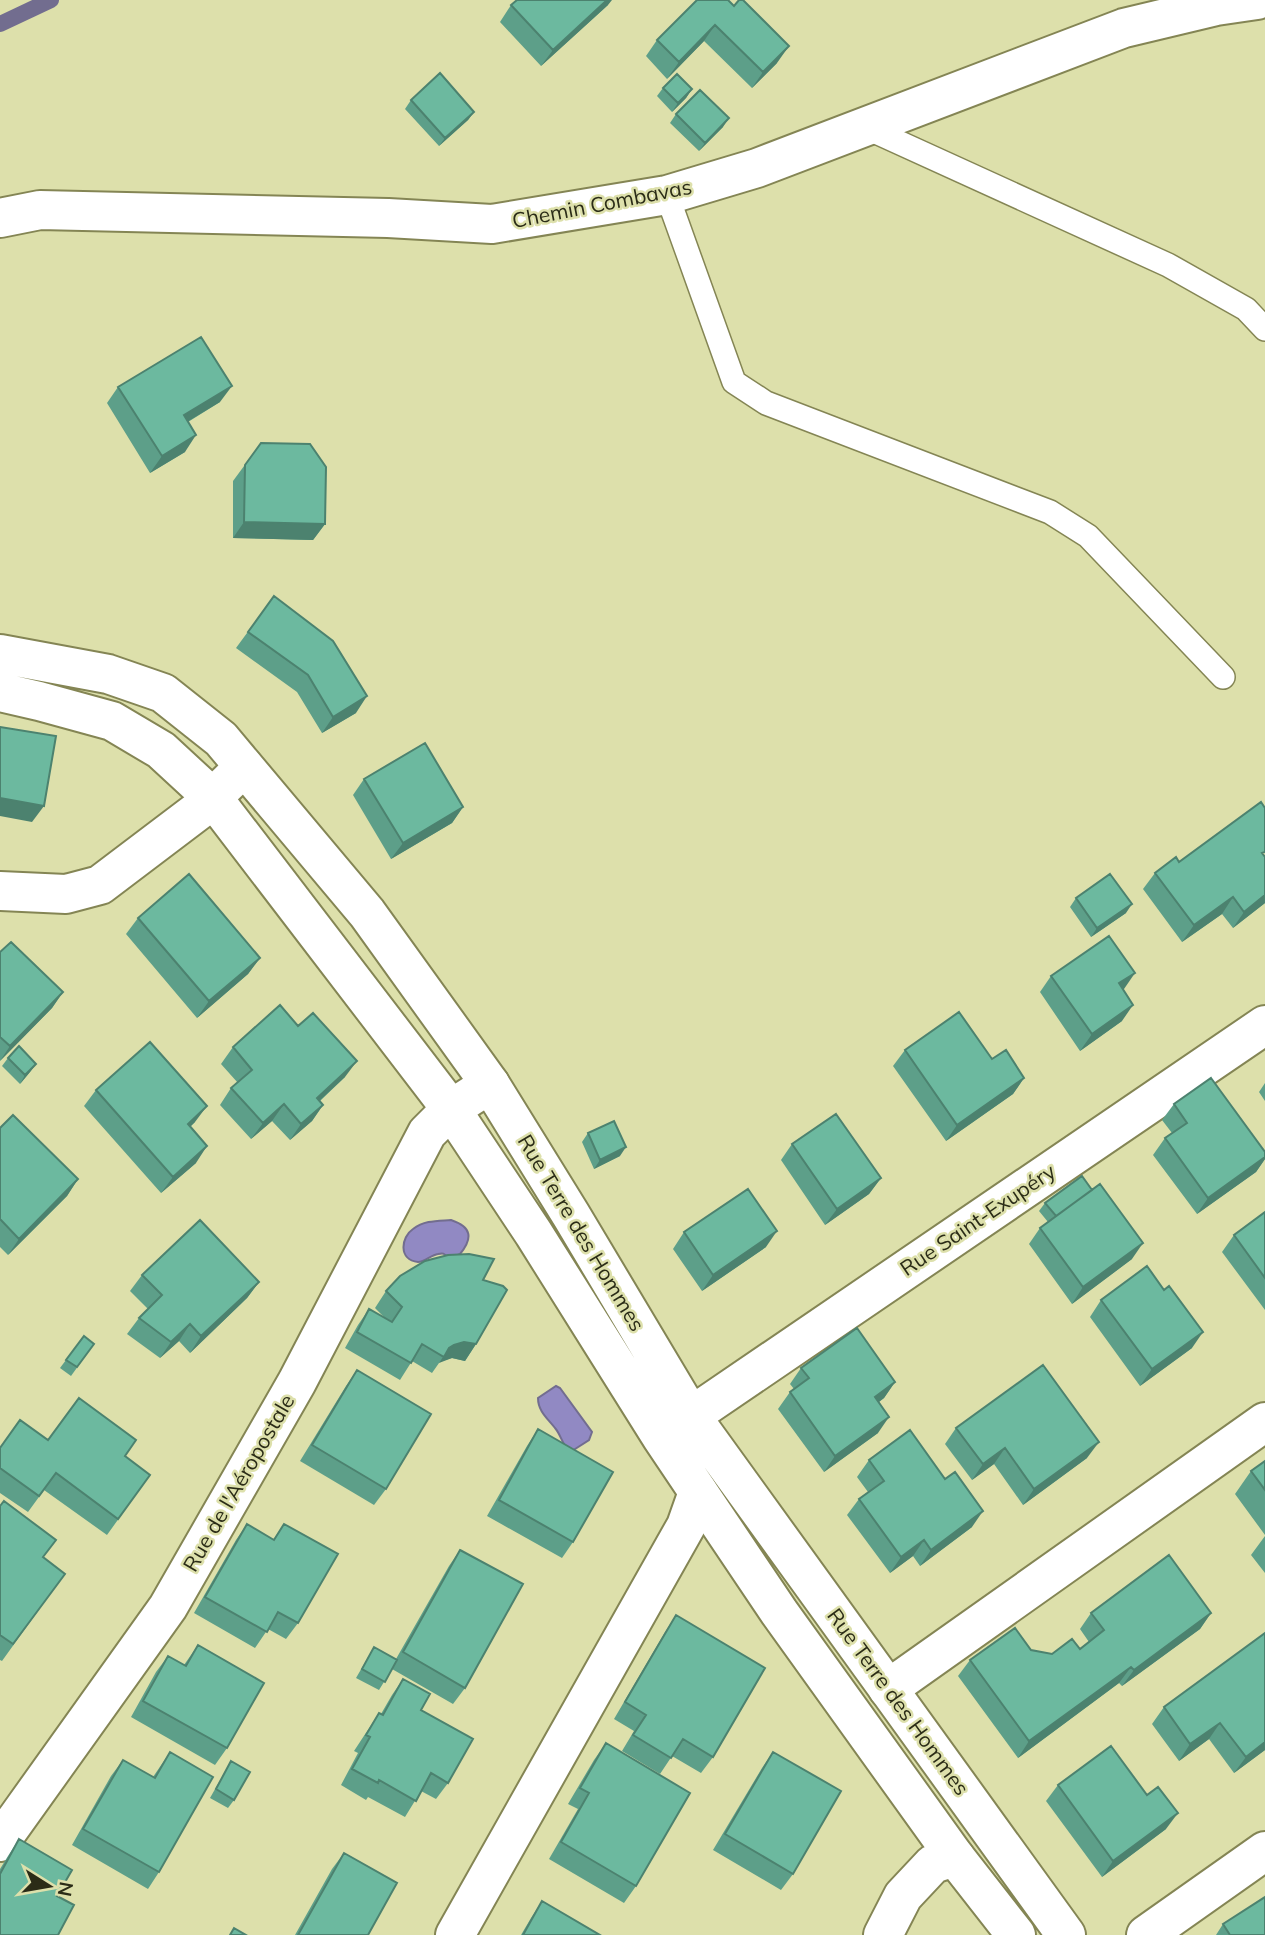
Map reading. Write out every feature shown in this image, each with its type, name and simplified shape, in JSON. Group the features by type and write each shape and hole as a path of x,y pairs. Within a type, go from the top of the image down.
{"street":[{"name":"Chemin Combavas","path":"0,218 40,210 388,218 492,224 667,195 757,168 1124,28 1216,6 1257,0"},
{"name":"Rue Terre des Hommes","path":"0,654 108,674 163,693 221,739 367,913 490,1084 571,1215 676,1427 698,1492 779,1612 955,1857 1016,1935"},
{"name":"Rue Terre des Hommes","path":"0,692 112,721 161,750 213,798 452,1109 534,1234 676,1427 888,1689 1066,1935"},
{"path":"0,891 66,894 100,885 213,798 244,766"},
{"name":"Rue Saint-Exupéry","path":"676,1427 1265,1025"},
{"name":"Rue de l'Aéropostale","path":"0,1842 168,1607 298,1382 427,1133 452,1109 490,1084"},
{"path":"888,1689 1265,1422"},
{"path":"455,1935 685,1526 698,1492"},
{"path":"1146,1935 1265,1851"},
{"path":"883,1935 903,1896 933,1864 955,1857"}],"lane":[{"path":"865,127 1168,265 1246,309 1265,328"},
{"path":"667,195 734,382 766,402 1050,512 1088,536 1223,677"}],"shaded area":[{"path":"451,1220 467,1230 467,1243 460,1254 447,1256 441,1253 418,1262 407,1257 404,1253 404,1242 413,1229 427,1222"},
{"path":"556,1386 592,1432 589,1440 572,1451 564,1444 538,1403 538,1398"}],"building":[{"path":"517,0 607,0 553,50 511,5"},
{"path":"697,0 728,0 734,6 739,0 743,0 789,46 763,72 715,25 679,62 657,40"},
{"path":"440,73 474,112 445,138 411,100"},
{"path":"677,74 692,89 678,103 663,88"},
{"path":"700,90 729,118 705,143 676,114"},
{"path":"201,337 232,386 184,415 196,435 162,456 118,387"},
{"path":"261,443 310,444 326,467 325,524 244,522 245,465"},
{"path":"274,596 333,641 367,696 333,717 308,675 248,632"},
{"path":"0,727 56,736 44,806 0,798"},
{"path":"425,743 463,807 403,843 364,779"},
{"path":"1261,802 1265,808 1265,852 1262,853 1265,857 1265,895 1244,912 1233,897 1194,925 1155,873 1176,857 1179,862"},
{"path":"189,874 260,958 209,1001 138,918"},
{"path":"1110,874 1132,904 1097,928 1076,898"},
{"path":"1109,936 1135,973 1119,983 1133,1005 1092,1034 1051,976"},
{"path":"11,942 63,992 10,1046 0,1037 0,952"},
{"path":"280,1005 298,1026 313,1013 357,1061 317,1098 323,1105 301,1124 284,1104 263,1123 231,1088 252,1070 233,1047"},
{"path":"959,1012 992,1059 1006,1050 1024,1078 957,1125 905,1050"},
{"path":"150,1042 207,1106 188,1124 207,1146 173,1177 96,1090"},
{"path":"19,1046 36,1064 25,1075 8,1058"},
{"path":"1211,1078 1265,1152 1265,1157 1208,1198 1165,1138 1187,1123 1174,1104"},
{"path":"836,1114 881,1178 837,1209 792,1144"},
{"path":"13,1115 78,1179 19,1239 0,1219 0,1128"},
{"path":"614,1121 626,1147 600,1160 588,1133"},
{"path":"1082,1176 1092,1190 1056,1216 1045,1203"},
{"path":"1100,1184 1143,1243 1083,1287 1040,1228"},
{"path":"748,1189 777,1231 713,1275 684,1232"},
{"path":"1265,1212 1265,1278 1234,1235"},
{"path":"200,1220 259,1282 201,1336 190,1324 171,1342 139,1318 162,1295 142,1275"},
{"path":"469,1254 494,1259 483,1280 503,1286 507,1290 476,1344 464,1342 454,1345 444,1357 422,1344 411,1363 357,1332 369,1309 392,1322 402,1307 386,1291 400,1276 425,1261 448,1255"},
{"path":"1147,1266 1164,1290 1169,1286 1203,1332 1152,1369 1101,1300"},
{"path":"857,1328 895,1382 875,1397 889,1417 835,1456 790,1392 809,1378 801,1368"},
{"path":"84,1336 94,1344 77,1367 66,1360"},
{"path":"1043,1365 1099,1442 1034,1489 1005,1448 983,1464 956,1428"},
{"path":"357,1370 431,1414 386,1489 312,1445"},
{"path":"79,1398 136,1440 125,1456 150,1475 118,1519 56,1473 39,1496 0,1468 0,1448 20,1420 48,1440"},
{"path":"538,1429 613,1472 573,1542 499,1500"},
{"path":"910,1430 945,1479 955,1472 983,1511 931,1550 924,1540 901,1557 859,1499 884,1481 869,1460"},
{"path":"1265,1461 1265,1490 1251,1471"},
{"path":"4,1501 56,1540 43,1557 65,1574 13,1644 0,1635 0,1506"},
{"path":"247,1524 274,1540 284,1524 338,1554 298,1623 278,1612 267,1632 205,1597"},
{"path":"460,1550 523,1584 465,1688 403,1652"},
{"path":"1169,1555 1211,1613 1134,1670 1131,1667 1029,1741 970,1660 1015,1628 1031,1650 1052,1654 1072,1639 1080,1649 1104,1630 1091,1613"},
{"path":"676,1615 765,1668 713,1757 683,1739 671,1758 633,1735 646,1715 625,1702"},
{"path":"1265,1633 1265,1742 1246,1757 1220,1723 1190,1744 1164,1707"},
{"path":"198,1645 264,1683 227,1748 143,1701 168,1656 186,1666"},
{"path":"374,1647 397,1660 385,1682 362,1669"},
{"path":"403,1679 430,1694 421,1710 473,1739 448,1783 431,1773 416,1801 379,1780 378,1783 352,1769 370,1737 366,1735 379,1713 383,1715"},
{"path":"606,1743 690,1793 636,1886 561,1842 589,1793 580,1788"},
{"path":"1111,1746 1147,1795 1158,1787 1178,1813 1113,1861 1058,1785"},
{"path":"170,1752 213,1777 159,1872 83,1829 123,1760 155,1778"},
{"path":"773,1752 841,1791 793,1874 725,1834"},
{"path":"231,1761 250,1772 234,1800 216,1789"},
{"path":"19,1839 72,1870 57,1896 74,1905 58,1935 0,1935 0,1874"},
{"path":"344,1853 397,1883 368,1935 298,1935"},
{"path":"1265,1897 1265,1935 1230,1935 1223,1924"},
{"path":"542,1901 600,1935 523,1935"},
{"path":"234,1928 246,1935 230,1935"}],"waterway":[{"path":"0,24 51,0"}]}
